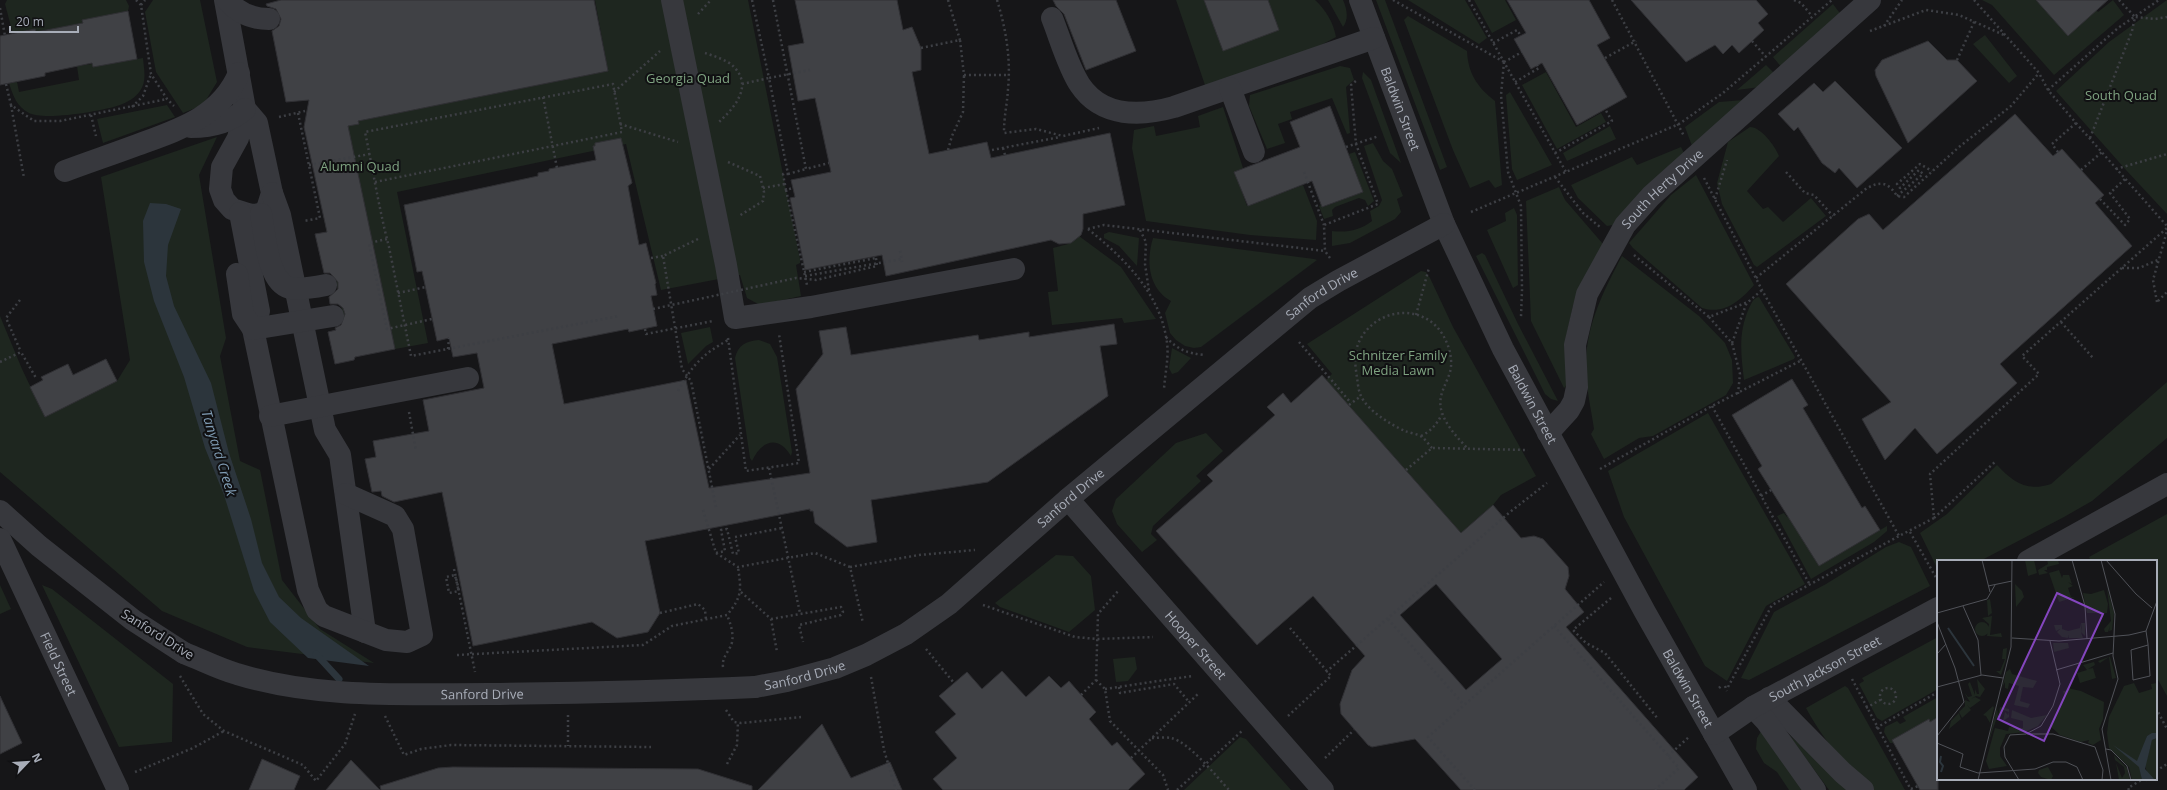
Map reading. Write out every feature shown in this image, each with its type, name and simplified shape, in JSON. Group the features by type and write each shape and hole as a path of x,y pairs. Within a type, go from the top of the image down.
{"street":[{"path":"226,0 248,16 269,19"},
{"path":"226,0 245,109 238,138 222,167 220,189 241,209 275,276 281,284 296,288 326,285"},
{"path":"672,0 700,145 719,229 735,318 811,306 1014,269"},
{"name":"Baldwin Street","path":"1360,0 1444,224 1503,350 1645,612 1746,790"},
{"name":"South Herty Drive","path":"1548,433 1569,410 1574,401 1577,387 1575,345 1587,294 1625,225 1651,196 1870,0"},
{"path":"1052,18 1079,84 1093,99 1112,109 1138,114 1155,112 1230,88 1374,38"},
{"path":"187,127 220,103 231,89 239,73"},
{"path":"1230,88 1254,152"},
{"path":"65,171 187,127 217,124 232,118 245,109"},
{"path":"245,109 257,123 272,193 280,215 325,430 340,455 365,632"},
{"path":"241,209 267,209 272,193"},
{"path":"241,209 243,314 253,329 270,416 308,590 317,610 324,616 386,640 407,642 422,635 403,529 395,516 346,494"},
{"name":"Sanford Drive","path":"0,511 39,546 132,620 184,653 237,674 264,681 292,687 374,694 552,694 755,687 787,681 834,668 860,658 906,634 949,604 1068,499 1310,298 1338,281 1444,224"},
{"path":"253,329 333,316"},
{"path":"270,416 468,378"},
{"path":"2030,560 2167,484"},
{"name":"Hooper Street","path":"1068,499 1323,790"},
{"name":"Field Street","path":"0,539 118,790"},
{"name":"South Jackson Street","path":"1714,734 1761,702 1937,609"},
{"path":"1761,702 1766,721 1815,790"},
{"path":"1761,702 1863,790"}],"path":[{"path":"136,0 141,5 151,74 167,99 172,102"},
{"path":"141,5 144,0"},
{"path":"752,0 788,174"},
{"path":"773,0 806,169"},
{"path":"948,0 960,40 964,75 963,112 952,136 948,150"},
{"path":"997,0 1008,48 1008,90 1004,114 1004,133 1036,129 1062,136"},
{"path":"1393,0 1504,62"},
{"path":"1469,0 1566,172"},
{"path":"1612,0 1636,41 1679,124 1714,199 1762,290 1899,536"},
{"path":"1794,0 1800,3 1812,16"},
{"path":"1471,212 1679,124 1723,93 1832,0"},
{"path":"1884,26 1902,0"},
{"path":"1974,0 2039,73 2048,90 2167,229"},
{"path":"2119,0 2135,17 2155,19 2167,17"},
{"path":"2048,90 2118,28 2159,0"},
{"path":"0,8 5,36"},
{"path":"1871,31 1926,10 1959,15 1975,20 2006,36"},
{"path":"2090,138 2132,31 2135,17"},
{"path":"1957,60 1975,20"},
{"path":"1493,43 1517,30 1521,36"},
{"path":"614,92 680,38 733,66 742,84 739,100 700,145"},
{"path":"921,48 960,40"},
{"path":"1605,58 1636,41"},
{"path":"1504,62 1522,52"},
{"path":"1504,62 1501,95 1508,172 1521,206 1521,317"},
{"path":"1515,82 1539,68 1537,65"},
{"path":"742,84 810,70"},
{"path":"1756,278 1867,188 1877,183 1884,183 1892,189 1897,196 1904,197 1932,171 2011,106 2039,73"},
{"path":"131,108 143,96 151,74"},
{"path":"964,75 1008,76"},
{"path":"1324,225 1378,204 1356,144 1351,85 1357,80"},
{"path":"6,84 24,178"},
{"path":"375,182 622,132 613,84 365,132 370,154 375,182 411,356 619,316"},
{"path":"543,97 557,168"},
{"path":"11,105 34,122 60,121 131,108 167,99"},
{"path":"1555,153 1612,121 1605,109"},
{"path":"278,117 305,111"},
{"path":"298,113 320,218 300,222"},
{"path":"2058,152 2052,144 2076,123"},
{"path":"620,124 700,145 760,176 763,188 763,202 719,229 663,256 652,258"},
{"path":"992,150 1104,127"},
{"path":"1346,147 1378,136"},
{"path":"1003,148 1005,155"},
{"path":"2081,170 2102,152"},
{"path":"309,165 370,154"},
{"path":"2116,169 2167,154"},
{"path":"1714,199 1728,157"},
{"path":"653,309 796,278 816,280 877,266 876,258 804,272 783,174 829,163"},
{"path":"1897,196 1923,174 1919,170 1900,188 1897,184 1920,164 1932,171"},
{"path":"1304,172 1324,225 1325,251 1330,258"},
{"path":"1786,172 1805,193 1814,195 1833,216"},
{"path":"2100,199 2126,225 2130,219 2110,193 2125,179"},
{"path":"763,188 785,184"},
{"path":"786,190 793,188"},
{"path":"1164,389 1167,344 1160,314 1140,278 1115,251 1088,229 1104,225 1325,251"},
{"path":"2167,229 2153,280 2157,302 2167,292"},
{"path":"1934,518 1930,474 2039,374 2022,356 2167,229"},
{"path":"1140,230 1146,242 1145,264 1149,294"},
{"path":"387,239 369,243 387,329 432,319"},
{"path":"805,276 902,260 900,251"},
{"path":"663,256 682,369 691,381 716,507"},
{"path":"2122,268 2139,268 2158,260"},
{"path":"1416,315 1430,268"},
{"path":"398,293 426,288"},
{"path":"1717,314 1748,302 1762,290"},
{"path":"20,300 6,318 21,352 36,378"},
{"path":"1732,343 1748,302"},
{"path":"645,329 646,334 735,318 728,340 746,471 799,463 776,312"},
{"path":"1432,448 1421,436 1402,430 1384,419 1361,396 1355,356 1365,331 1385,316 1399,312 1416,315 1436,326 1444,336 1450,350 1450,370 1440,399 1442,414 1450,428 1468,449"},
{"path":"1709,317 1732,343 1740,374 1738,394"},
{"path":"2061,322 2093,358"},
{"path":"1165,337 1177,348 1188,353 1204,355"},
{"path":"448,349 449,338"},
{"path":"678,391 687,375 705,354 728,340"},
{"path":"1299,342 1350,404 1361,396"},
{"path":"0,362 21,352"},
{"path":"1600,469 1712,406 1802,360"},
{"path":"1712,406 1810,585"},
{"path":"408,410 416,451"},
{"path":"1421,436 1428,433 1438,423 1442,414"},
{"path":"709,469 741,435"},
{"path":"1406,470 1432,448 1528,450"},
{"path":"1719,688 1725,687 1772,605 1934,518 1996,461"},
{"path":"769,468 800,613"},
{"path":"1326,672 1510,512 1548,483"},
{"path":"1761,496 1771,490"},
{"path":"703,510 716,554 738,567 815,553 850,567 930,554 980,549"},
{"path":"716,554 726,551 720,530 727,529 733,554 739,553 735,538 782,528"},
{"path":"1910,532 1937,579"},
{"path":"457,655 643,645 672,626 727,615 735,605 741,592 738,567"},
{"path":"850,567 863,623"},
{"path":"454,570 455,577 457,584 458,591 449,593 446,577 451,576 455,575 456,582 458,588 475,672"},
{"path":"1475,790 1428,737 1597,588"},
{"path":"1081,695 1096,680 1098,614 1120,589"},
{"path":"741,592 771,619 777,652"},
{"path":"1616,594 1573,630 1586,643 1605,653 1658,719"},
{"path":"660,613 698,604 705,610 706,620"},
{"path":"982,605 1076,637 1097,639 1153,637"},
{"path":"771,619 838,606 842,607 843,612 841,615 799,625 803,642"},
{"path":"1388,619 1464,706"},
{"path":"1554,626 1679,768 1655,790"},
{"path":"1286,717 1331,676 1326,672 1290,628"},
{"path":"926,649 954,683"},
{"path":"1105,689 1196,675"},
{"path":"871,677 884,750 896,790"},
{"path":"1096,680 1105,689 1110,721 1163,775 1168,790"},
{"path":"184,683 203,714 224,731 303,765 316,781 345,744 355,714"},
{"path":"1854,683 1876,728 1911,790 1918,786"},
{"path":"1119,687 1120,693 1174,684 1189,702"},
{"path":"1885,688 1891,688 1895,692 1896,697 1892,703 1887,704 1880,700 1881,691 1885,688"},
{"path":"1131,758 1199,693"},
{"path":"1876,728 1937,693"},
{"path":"1866,708 1880,700"},
{"path":"2157,710 2167,729"},
{"path":"568,713 568,746"},
{"path":"727,764 737,745 738,722"},
{"path":"389,723 404,755 421,749 451,745 651,747"},
{"path":"1177,790 1244,729"},
{"path":"1320,762 1354,730"},
{"path":"133,773 193,748 224,731"},
{"path":"1152,738 1171,738 1195,754 1229,790"},
{"path":"1668,756 1687,739"},
{"path":"2157,770 2167,764"},
{"path":"2129,790 2128,788 2141,780"}],"green space":[{"path":"7,0 126,0 129,6 128,11 82,21 83,23 36,32 13,34 5,4"},
{"path":"153,0 200,0 217,82 203,105 183,113 156,72 145,12"},
{"path":"595,0 748,0 800,259 800,263 796,265 801,296 760,305 747,298 740,275 661,290 626,144 397,192 428,343 351,357 307,131 608,71"},
{"path":"1176,0 1204,0 1223,51 1268,0 1315,0 1328,17 1333,26 1336,37 1310,51 1206,88"},
{"path":"1328,0 1343,0 1347,14 1343,27"},
{"path":"1376,0 1385,0 1447,167 1440,170"},
{"path":"1408,0 1465,0 1487,38 1479,44"},
{"path":"1474,0 1505,0 1516,20 1492,33"},
{"path":"1982,0 2036,0 2096,10 2098,12 2113,0 2124,15 2054,75 1992,5"},
{"name":"South Quad","path":"2167,0 2167,214 2056,91 2109,42"},
{"path":"1833,4 1842,16 1782,68 1773,57"},
{"path":"1408,16 1467,51 1469,66 1478,85 1495,101 1502,185 1495,188 1489,180 1470,188 1453,150 1404,20"},
{"path":"1985,35 2017,76 2009,83 1973,44"},
{"path":"143,58 144,83 138,93 131,100 123,104 101,110 60,116 47,116 29,113 21,108 16,101 9,83 17,82 19,92 79,80 77,66 92,64 93,67"},
{"path":"1766,65 1775,74 1760,87 1737,90"},
{"path":"1340,66 1350,68 1354,80 1346,87 1350,133 1347,134 1332,98 1290,112 1292,119 1278,124 1285,143 1267,149 1249,106 1250,95"},
{"path":"1363,72 1371,80 1401,163 1390,153 1362,78"},
{"path":"1546,72 1576,127 1601,113 1606,122 1557,149 1522,85"},
{"path":"1510,92 1552,165 1517,180 1512,169 1506,95"},
{"path":"1744,100 1692,146 1685,127 1719,102"},
{"path":"167,105 175,117 103,143 97,119"},
{"path":"1223,107 1243,168 1235,172 1247,206 1303,185 1317,221 1316,240 1250,235 1146,221 1132,148 1134,130 1154,126 1156,136 1200,127 1198,116"},
{"path":"1610,126 1616,139 1567,161 1563,153"},
{"path":"1750,127 1759,130 1771,142 1779,156 1747,191 1763,209 1768,207 1783,222 1811,198 1826,216 1757,267 1754,265 1722,204 1717,183 1728,142"},
{"path":"217,137 199,175 226,338 220,356 240,461 260,470 282,580 320,629 374,663 247,647 162,611 0,472 0,316 22,369 45,417 117,381 130,360 101,177"},
{"path":"1373,143 1383,161 1392,169 1403,196 1397,199 1401,212 1395,219 1350,243 1332,246 1332,231 1343,232 1363,227 1368,224 1372,221 1370,211 1379,206 1382,200 1364,146"},
{"path":"1681,147 1684,153 1613,225 1607,226 1578,198 1571,185 1632,157 1637,165"},
{"path":"1355,152 1374,201 1368,206 1365,200 1359,198 1335,207 1332,210 1333,216 1324,219 1319,206 1321,205 1323,207 1363,192 1349,154"},
{"path":"1696,175 1754,285 1737,301 1717,310 1702,308 1629,243 1671,195"},
{"path":"1559,187 1565,200 1603,244 1573,306 1566,337 1569,383 1564,388 1531,321 1526,201"},
{"path":"1514,208 1517,215 1518,285 1513,288 1487,230 1506,221 1505,213"},
{"path":"1109,232 1139,238 1137,266 1119,246 1104,238 1104,234"},
{"path":"1079,236 1121,267 1156,319 1124,323 1122,318 1052,325 1048,292 1058,291 1053,248 1068,244"},
{"path":"1153,238 1317,260 1201,347 1194,348 1185,346 1176,340 1170,333 1165,313 1171,301 1163,296 1158,289 1153,281 1151,273 1150,256"},
{"path":"1482,253 1485,255 1518,324 1558,401 1551,399 1545,394 1476,256"},
{"path":"1622,256 1699,316 1725,343 1732,360 1733,383 1726,395 1653,436 1639,438 1604,459 1591,434 1594,429 1586,379 1587,348 1593,320 1603,294"},
{"name":"Schnitzer Family Media Lawn","path":"1421,271 1426,272 1430,278 1453,327 1536,476 1501,495 1493,505 1461,533 1326,380 1332,374 1307,344"},
{"path":"1759,297 1795,357 1794,359 1744,380 1741,352 1743,326 1749,308 1755,298"},
{"path":"710,327 713,342 706,346 688,364 681,333"},
{"path":"759,340 770,344 777,357 792,452 791,456 781,445 770,443 760,449 752,461 750,458 735,358 738,350 743,344 750,341"},
{"path":"1172,348 1191,358 1178,372 1172,374 1169,368"},
{"path":"2167,382 2167,438 2092,501 1982,560 1937,560 1937,568 1920,533 1947,514 1997,465 2015,481 2021,484 2035,487 2051,484"},
{"path":"1708,413 1805,584 1766,606 1727,681 1705,666 1624,517 1608,471"},
{"path":"1206,433 1223,451 1196,476 1201,481 1153,526 1151,534 1157,540 1142,552 1117,524 1112,511 1116,499 1176,443"},
{"path":"1784,513 1787,517 1789,516 1819,566 1887,526 1887,531 1874,542 1811,579 1777,516"},
{"path":"2167,514 2167,696 2157,678 2157,560 2090,560 2089,557"},
{"path":"1899,542 1911,547 1930,586 1749,680 1741,678 1774,612 1826,584 1886,547"},
{"path":"1056,555 1073,556 1091,576 1095,610 1069,632 1000,607 995,603"},
{"path":"0,585 11,609 0,614"},
{"path":"42,585 52,589 173,684 172,742 119,747"},
{"path":"1937,638 1937,690 1882,721 1877,718 1859,684 1864,681 1862,678"},
{"path":"1135,657 1137,669 1128,681 1116,682 1113,659"},
{"path":"1845,686 1848,688 1905,790 1874,790 1864,782 1836,753 1806,708"},
{"path":"1937,698 1937,718 1930,722 1929,719 1893,740 1894,743 1890,743 1884,732 1885,727 1897,721 1900,724 1906,721 1903,717"},
{"path":"1763,728 1809,790 1789,790 1777,772 1764,763 1756,749 1757,738"},
{"path":"1788,734 1851,790 1829,790"},
{"path":"1240,737 1246,739 1291,790 1184,790"}],"water":[{"path":"150,203 166,204 181,209 168,245 166,276 174,306 211,383 229,453 251,519 262,563 279,597 301,618 369,666 308,658 270,622 254,591 224,495 205,448 184,377 154,301 144,262 143,221"}],"building":[{"path":"281,0 594,0 608,71 358,121 359,124 348,126 395,349 355,357 354,360 335,364 328,332 336,330 335,328 341,325 345,314 343,308 338,304 330,304 329,297 338,289 338,282 330,273 324,273 315,234 327,232 304,127 309,100 286,102 272,31 279,26 281,19 276,9 267,6 266,4"},
{"path":"795,0 897,0 903,30 912,27 921,48 921,70 912,72 929,154 987,142 991,158 1110,133 1125,205 1083,214 1083,229 1081,235 1071,243 1059,244 1051,240 886,276 882,255 805,270 790,198 795,197 791,180 831,172 815,98 798,101 788,46 804,43"},
{"path":"1053,0 1116,0 1136,51 1086,70 1064,14 1056,6"},
{"path":"1204,0 1268,0 1279,30 1223,51"},
{"path":"1507,0 1589,0 1610,38 1597,45 1627,97 1577,125 1542,63 1531,69 1514,39 1526,33"},
{"path":"1631,0 1756,0 1768,14 1758,23 1764,30 1739,53 1732,45 1723,54 1715,45 1686,62"},
{"path":"2036,0 2108,0 2068,36"},
{"path":"128,11 137,59 93,67 92,63 45,73 45,76 0,85 0,36 35,29 36,32 83,23 82,20"},
{"path":"1928,41 1947,60 1957,60 1977,81 1908,143 1876,76 1875,70 1882,60"},
{"path":"1835,81 1902,148 1857,188 1839,168 1835,173 1822,163 1798,127 1794,131 1778,114 1814,83 1823,92"},
{"path":"1330,106 1363,192 1322,207 1312,181 1248,206 1234,172 1300,147 1290,122"},
{"path":"2015,114 2053,156 2062,149 2104,195 2095,203 2132,246 2000,364 2017,383 1937,454 1915,428 1885,460 1862,419 1891,402 1786,284 1858,219 1869,214 1883,230"},
{"path":"621,138 632,183 628,186 639,245 646,243 656,283 657,295 651,296 657,326 629,332 628,329 552,344 564,404 686,380 709,488 810,473 796,389 823,354 819,331 846,327 851,355 978,335 979,340 1029,332 1029,337 1114,324 1117,344 1100,346 1108,396 988,482 871,500 877,542 847,547 815,523 813,511 810,511 810,509 645,541 660,613 648,632 617,638 592,622 473,646 442,492 394,502 382,496 381,491 372,492 365,459 376,457 373,441 429,431 423,400 484,388 477,353 453,357 449,338 437,341 422,271 417,272 404,205 538,176 538,173 549,171 549,169 596,160 593,146 595,146 595,143"},
{"path":"106,359 117,381 45,417 30,387 43,380 41,377 68,364 73,375"},
{"path":"1322,375 1461,533 1493,505 1521,538 1534,536 1543,539 1568,567 1569,576 1565,589 1584,612 1566,627 1698,777 1684,790 1461,790 1415,739 1372,747 1368,745 1341,714 1340,704 1352,670 1365,656 1313,596 1257,645 1156,531 1213,481 1207,475 1275,415 1267,407 1283,393 1291,403","holes":["1436,584 1502,659 1466,690 1400,615"]},
{"path":"1792,379 1808,405 1803,408 1862,508 1865,506 1880,530 1819,566 1758,469 1762,466 1732,415"},
{"path":"1002,671 1026,697 1049,676 1061,688 1069,681 1096,712 1089,719 1112,746 1117,742 1145,774 1128,790 943,790 933,779 957,758 935,732 956,714 939,696 967,672 982,689"},
{"path":"0,696 22,743 0,754"},
{"path":"1937,718 1938,790 1920,790 1892,740 1929,719 1930,722"},
{"path":"822,724 851,778 890,762 902,790 758,790"},
{"path":"262,759 300,776 294,790 249,790"},
{"path":"351,760 380,790 326,790"},
{"path":"438,768 698,769 752,786 752,790 381,790 380,786"}],"waterway":[{"name":"Tanyard Creek","path":"316,654 339,679"}],"park label":[{"name":"Georgia Quad","path":"688,78"},
{"name":"Alumni Quad","path":"360,166"}]}
